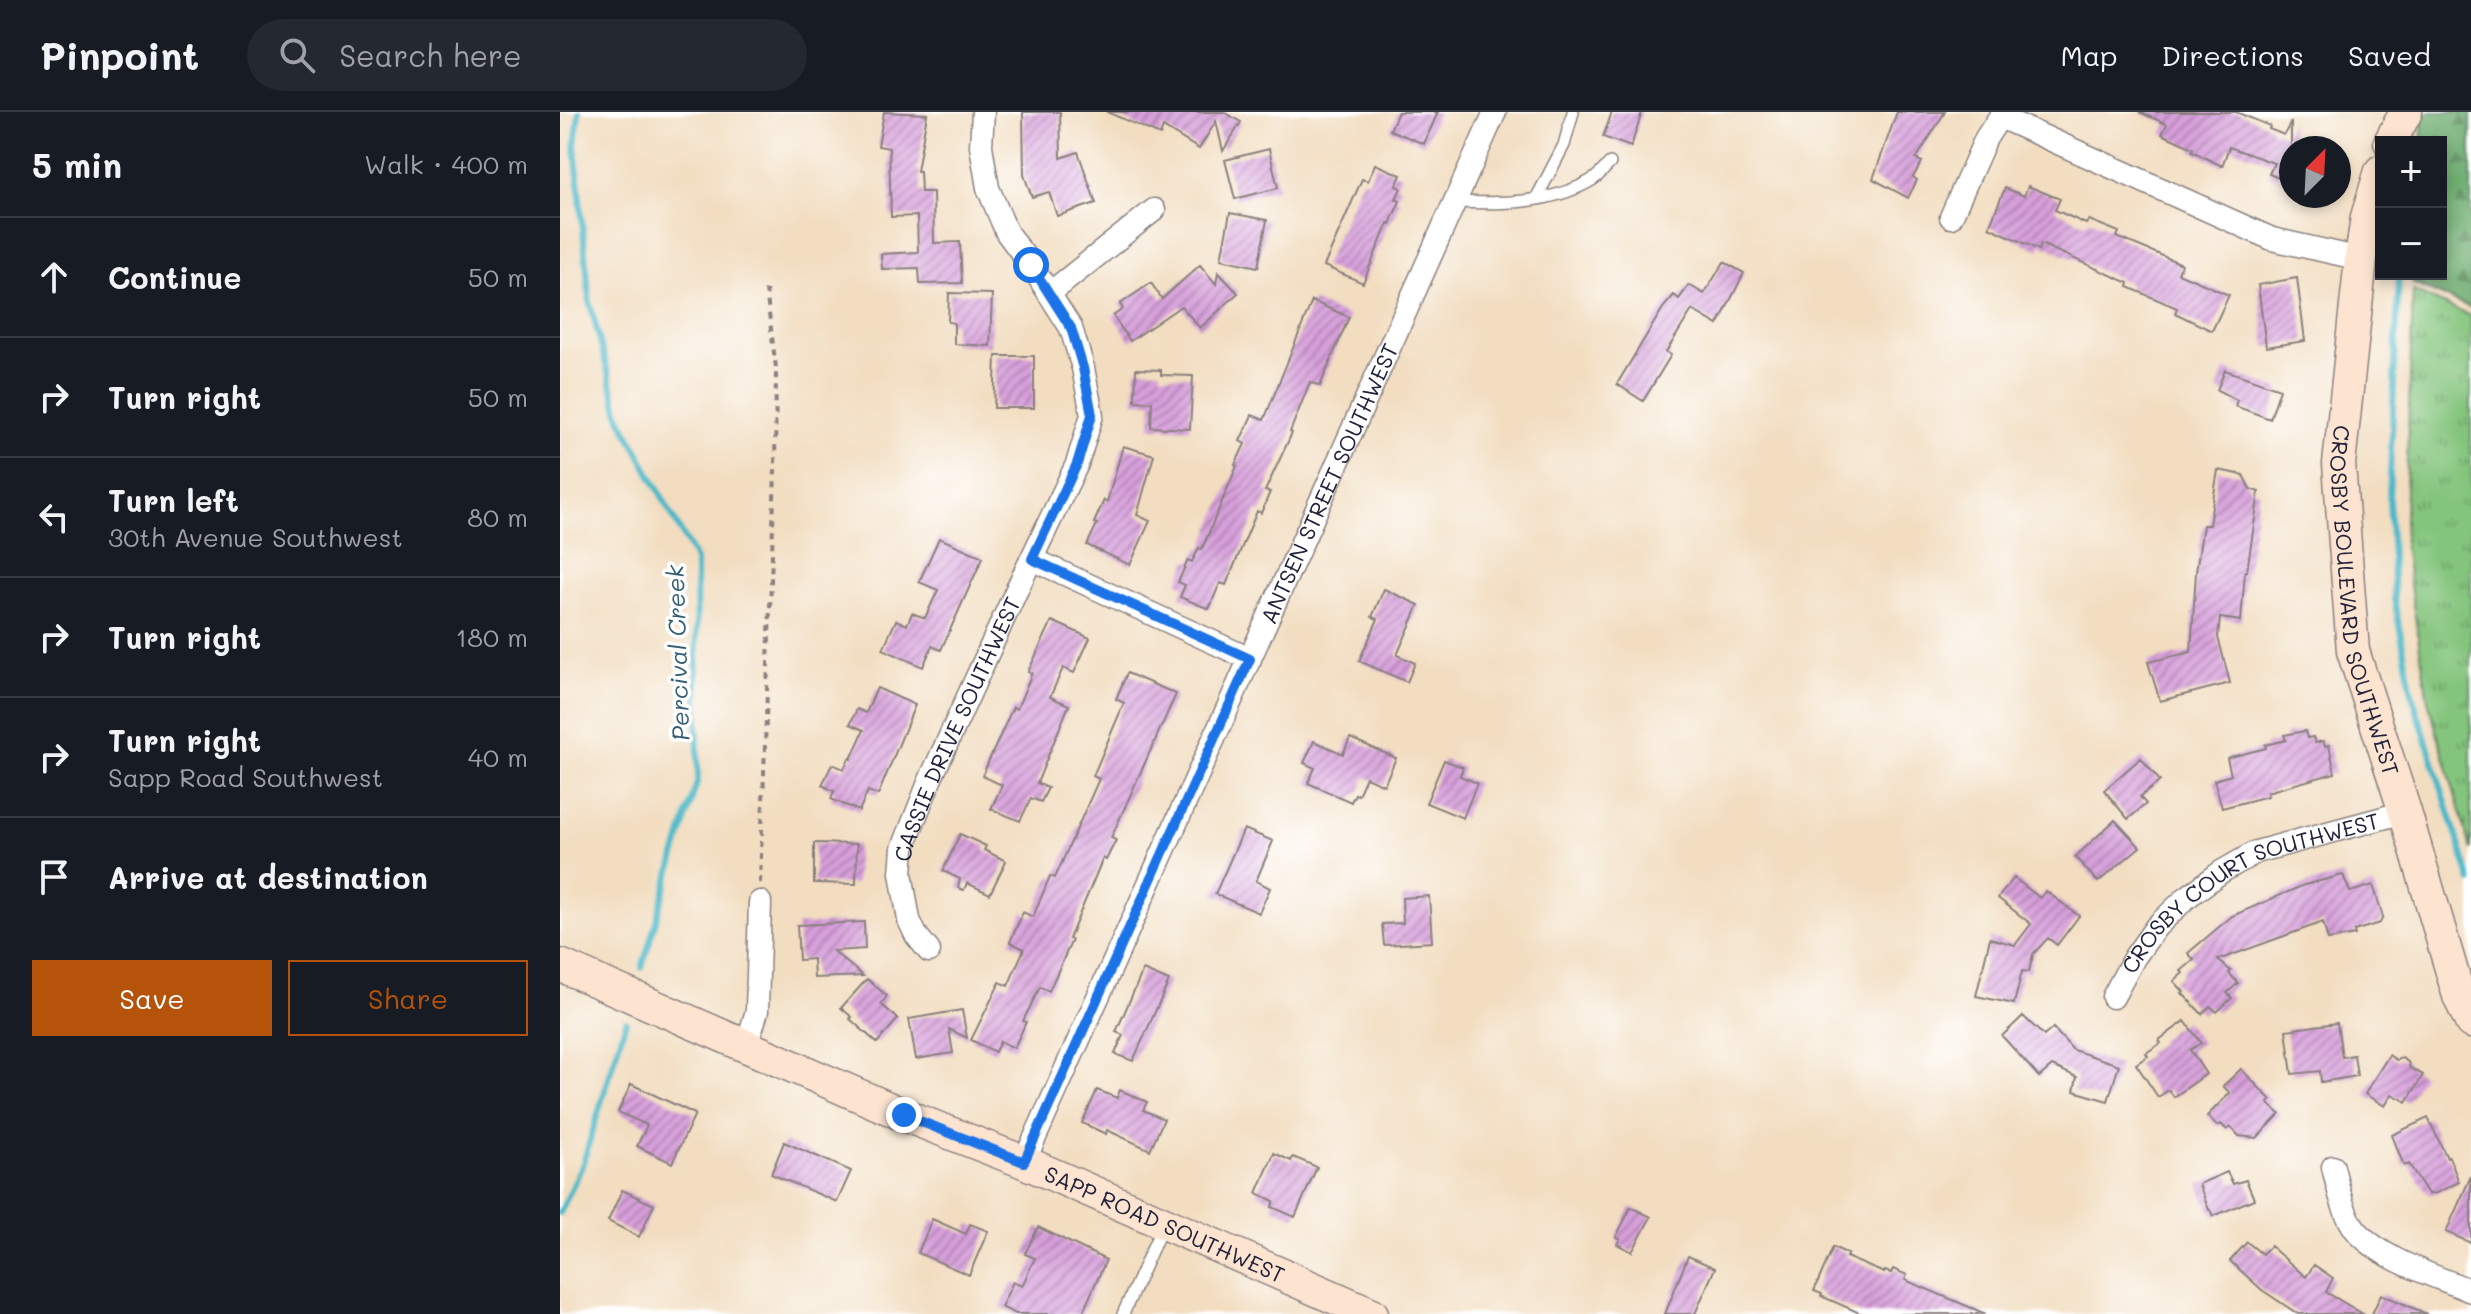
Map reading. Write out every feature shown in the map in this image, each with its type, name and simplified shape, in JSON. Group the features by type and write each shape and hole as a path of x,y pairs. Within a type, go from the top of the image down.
{"street":[{"name":"CASSIE DRIVE SOUTHWEST","path":"929,951 909,920 901,873 903,848 930,780 1077,464 1092,415 1071,328 1007,233 988,188 981,146 983,112"},
{"name":"ANTSEN STREET SOUTHWEST","path":"1024,1162 1495,112"},
{"path":"2393,136 2406,112"},
{"path":"1951,217 1986,138 2001,115 2272,239 2361,259"},
{"name":"CROSBY BOULEVARD SOUTHWEST","path":"2375,191 2367,217 2361,259 2339,464 2353,651 2405,812 2459,996 2471,1022"},
{"path":"1050,293 1154,210"},
{"path":"1032,559 1250,659"},
{"name":"CROSBY COURT SOUTHWEST","path":"2113,997 2134,958 2156,927 2186,898 2221,872 2256,852 2405,812"},
{"path":"746,1047 757,1011 760,902"},
{"name":"SAPP ROAD SOUTHWEST","path":"560,965 1372,1314"},
{"path":"2333,1167 2342,1200 2355,1229 2374,1246 2393,1257 2471,1291"}],"lane":[{"path":"1536,199 1564,145 1573,112"},
{"path":"1456,202 1498,204 1560,193 1593,180 1610,163"},
{"path":"1123,1314 1164,1223"}],"path":[{"path":"760,902 772,585 776,368 766,290"}],"green space":[{"path":"2423,112 2471,112 2471,308 2412,283 2412,280 2447,280 2447,136 2421,136"},
{"path":"2413,291 2471,316 2471,850 2428,701 2404,546"}],"building":[{"path":"884,112 927,114 917,171 920,171 921,192 933,192 934,243 960,242 962,283 920,284 919,268 882,269 881,254 918,252 917,216 891,217 889,148 878,146"},
{"path":"1023,112 1060,112 1061,158 1078,152 1096,203 1057,216 1049,192 1032,197 1024,175"},
{"path":"1107,112 1224,112 1241,122 1223,151 1216,121 1199,149 1163,127 1160,135"},
{"path":"1398,112 1438,112 1424,144 1390,130"},
{"path":"1612,112 1642,112 1631,147 1603,137"},
{"path":"1897,112 1945,112 1916,159 1922,162 1913,177 1917,180 1908,198 1873,179"},
{"path":"2139,112 2236,112 2284,135 2291,122 2291,136 2279,136 2279,178 2269,174 2274,163 2229,147 2222,166 2162,134 2167,124"},
{"path":"1269,149 1278,188 1235,199 1225,160"},
{"path":"1375,164 1401,175 1396,186 1401,188 1396,199 1400,201 1363,283 1324,266 1362,179 1368,181"},
{"path":"2028,186 2060,199 2055,210 2086,224 2089,220 2119,232 2117,237 2182,264 2178,273 2229,295 2212,331 2175,313 2177,308 2128,287 2129,283 2041,244 2039,250 1989,227 2005,188 2024,196"},
{"path":"1230,213 1267,220 1258,267 1221,259"},
{"path":"1724,262 1744,273 1718,325 1692,310 1666,352 1671,355 1643,401 1617,384 1674,295 1679,299 1689,285 1704,294"},
{"path":"1200,265 1216,284 1218,272 1238,293 1200,328 1181,306 1130,341 1113,316 1123,309 1120,304 1151,283 1162,299"},
{"path":"2297,278 2305,341 2266,347 2258,285"},
{"path":"949,293 992,294 990,346 954,344 954,323 948,322"},
{"path":"1312,301 1349,317 1320,386 1310,382 1292,433 1265,491 1270,492 1261,513 1257,511 1226,585 1220,583 1209,609 1180,597 1185,585 1178,582 1188,560 1192,562 1199,548 1202,549 1237,466 1245,444 1240,441 1252,415 1264,420"},
{"path":"996,356 1034,356 1034,408 994,408"},
{"path":"1136,369 1161,370 1161,375 1193,376 1190,429 1151,427 1152,402 1135,401"},
{"path":"2225,370 2280,389 2270,419 2235,406 2237,400 2217,390"},
{"path":"1123,446 1154,455 1137,515 1150,521 1130,565 1087,545 1104,500 1107,502"},
{"path":"2218,470 2243,475 2250,489 2259,492 2245,571 2241,621 2220,618 2218,637 2230,683 2160,701 2148,662 2191,652 2196,572 2203,525 2209,525"},
{"path":"939,538 983,557 941,650 932,646 923,667 883,649 896,620 907,625 912,613 925,618 938,590 919,582"},
{"path":"1384,589 1419,605 1397,655 1415,663 1407,682 1359,661 1378,619 1372,617"},
{"path":"1052,621 1090,638 1074,673 1063,668 1050,697 1069,705 1037,783 1048,788 1041,802 1031,798 1020,821 991,809 1002,785 982,776 1013,707 1017,709 1032,673 1028,672"},
{"path":"1127,673 1176,694 1111,838 1116,840 1106,860 1103,858 1049,991 1040,987 1014,1048 1000,1041 995,1052 971,1040 1000,982 1008,986 1024,949 1010,942 1023,912 1033,917 1050,876 1055,878 1099,779 1093,776 1124,703 1116,699"},
{"path":"877,688 915,705 878,795 868,791 859,811 831,799 834,791 822,785 832,764 844,769 851,759 864,730 850,724 857,709 866,713"},
{"path":"2305,731 2307,738 2313,737 2315,743 2323,741 2325,746 2329,745 2335,773 2222,808 2214,780 2231,775 2227,758 2266,748 2265,745 2286,740 2284,735"},
{"path":"1350,738 1396,758 1384,785 1366,777 1358,795 1355,794 1351,802 1308,783 1315,768 1304,763 1314,741 1343,754"},
{"path":"2141,758 2160,781 2140,797 2146,804 2128,819 2104,790"},
{"path":"1444,760 1463,767 1460,776 1477,783 1463,818 1426,803"},
{"path":"2115,820 2140,847 2098,882 2075,857"},
{"path":"1244,829 1273,841 1256,881 1270,888 1259,913 1215,894"},
{"path":"960,834 986,846 984,850 1006,861 990,894 967,883 964,890 958,888 960,879 943,871"},
{"path":"814,843 857,844 856,884 814,883"},
{"path":"2343,875 2350,892 2373,885 2383,917 2380,923 2354,931 2355,935 2328,940 2323,922 2218,960 2231,971 2229,973 2238,983 2227,993 2232,998 2217,1012 2210,1006 2202,1014 2182,993 2174,981 2194,960 2188,953 2232,916 2304,885"},
{"path":"2014,878 2040,898 2046,891 2079,916 2057,945 2048,938 2033,954 2029,972 2022,971 2014,1004 1976,996 1990,938 2015,945 2031,924 1998,898"},
{"path":"1429,896 1432,942 1384,945 1382,924 1403,923 1402,898"},
{"path":"864,922 865,949 833,951 863,976 814,978 813,959 799,960 797,925"},
{"path":"1143,970 1169,981 1133,1061 1115,1054 1123,1035 1116,1032"},
{"path":"867,979 887,996 881,1004 898,1019 877,1043 841,1008"},
{"path":"962,1010 967,1038 949,1029 953,1053 916,1059 909,1019"},
{"path":"2023,1016 2044,1036 2053,1028 2073,1050 2119,1065 2108,1101 2074,1091 2077,1077 2052,1066 2039,1077 2002,1036"},
{"path":"2185,1021 2201,1043 2190,1050 2206,1074 2174,1097 2169,1090 2158,1097 2136,1064 2161,1043 2159,1040"},
{"path":"2337,1023 2342,1057 2354,1055 2357,1076 2321,1082 2320,1071 2292,1074 2286,1030"},
{"path":"2389,1055 2396,1060 2402,1058 2410,1068 2423,1075 2407,1102 2392,1094 2385,1106 2365,1094"},
{"path":"2241,1069 2280,1114 2257,1138 2239,1136 2231,1127 2227,1130 2221,1124 2217,1126 2207,1116 2230,1093 2223,1086"},
{"path":"631,1084 695,1114 672,1163 637,1146 647,1125 618,1112"},
{"path":"1097,1090 1117,1098 1120,1090 1147,1102 1143,1110 1164,1119 1150,1150 1107,1130 1106,1134 1082,1123"},
{"path":"2428,1118 2459,1182 2434,1194 2428,1194 2409,1164 2404,1166 2392,1135"},
{"path":"784,1142 851,1171 837,1202 771,1174"},
{"path":"1274,1153 1317,1167 1295,1217 1272,1207 1274,1201 1257,1193"},
{"path":"2227,1172 2233,1184 2246,1180 2254,1199 2214,1216 2199,1184"},
{"path":"2471,1176 2471,1243 2446,1232"},
{"path":"622,1190 654,1205 639,1237 608,1221"},
{"path":"1631,1207 1651,1217 1632,1252 1617,1244 1620,1239 1616,1237"},
{"path":"932,1219 966,1234 970,1224 988,1231 969,1275 918,1253"},
{"path":"1038,1227 1106,1260 1082,1314 1016,1314 1001,1307 1013,1282 1022,1286 1035,1258 1025,1254"},
{"path":"2247,1242 2262,1254 2270,1246 2306,1277 2314,1265 2333,1278 2326,1292 2363,1314 2298,1314 2262,1290 2230,1261"},
{"path":"1833,1247 1848,1254 1846,1257 1884,1273 1891,1273 1893,1269 1907,1275 1905,1280 1986,1314 1862,1314 1814,1291"},
{"path":"1688,1256 1715,1268 1695,1314 1665,1314"},
{"path":"2381,1294 2427,1314 2372,1314"}],"waterway":[{"name":"Percival Creek","path":"579,112 575,146 590,304 620,418 696,560 698,779 642,968"},
{"path":"2399,280 2389,498 2394,599 2413,698 2471,882"},
{"name":"Percival Creek","path":"560,1213 582,1166 626,1021"}],"route":[{"path":"904,1115 1024,1162 1250,659 1032,559 1077,464 1092,415 1071,328 1031,265"}]}
